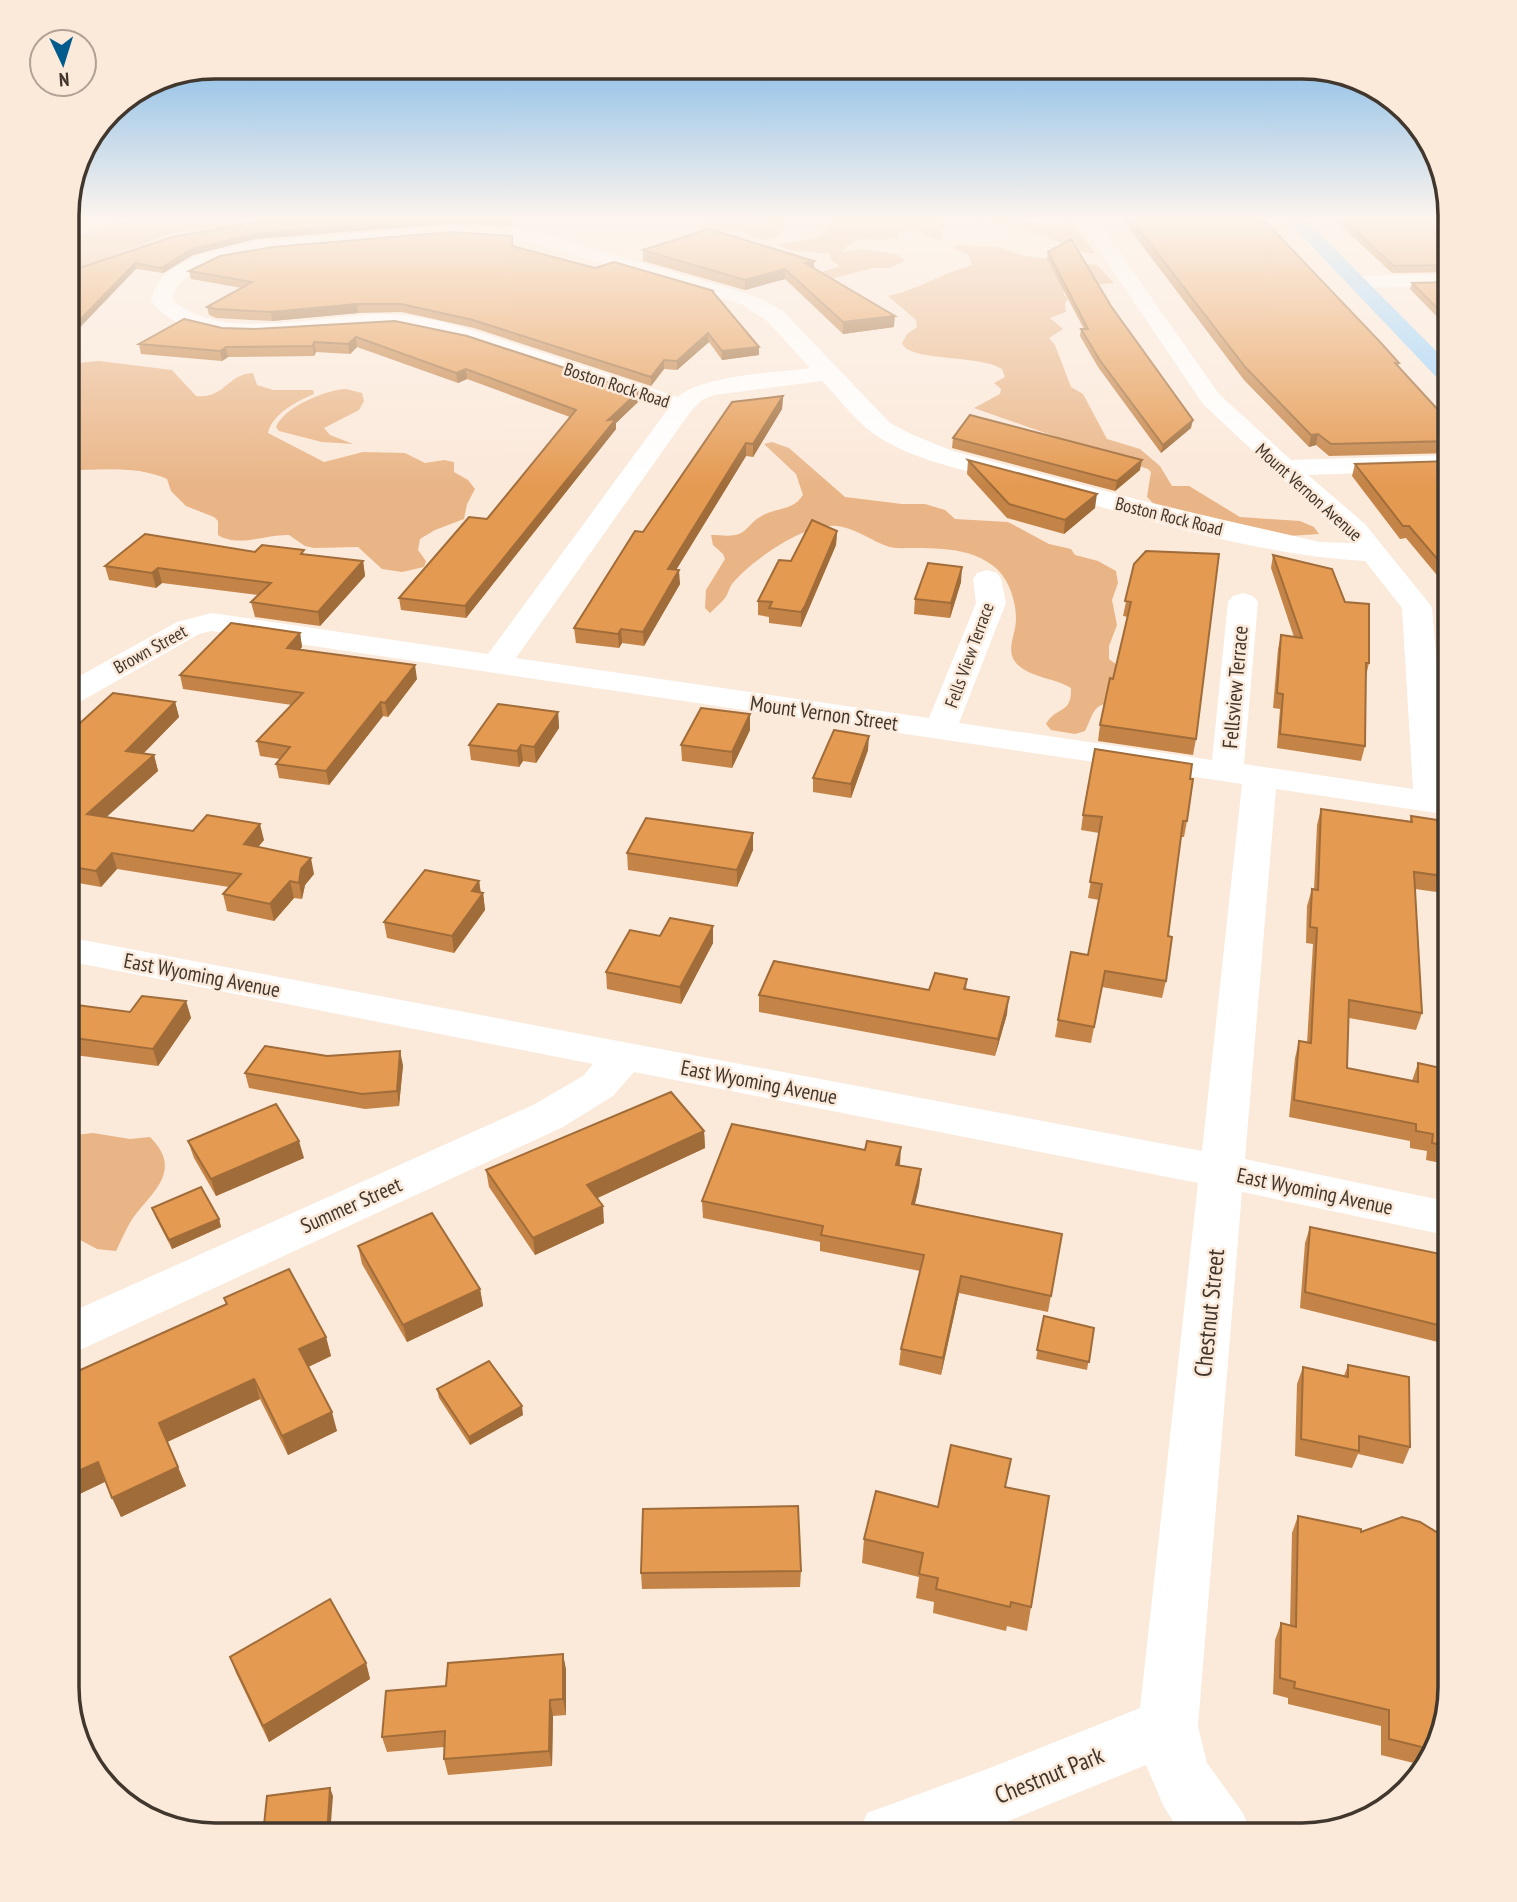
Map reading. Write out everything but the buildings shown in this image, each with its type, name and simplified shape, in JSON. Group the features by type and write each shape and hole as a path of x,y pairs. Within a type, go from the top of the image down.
{"main road":[{"path":"1381,308 1438,365"}],"street":[{"name":"Boston Rock Road","path":"167,308 175,314 217,326 278,329 380,321 446,328 682,406"},
{"name":"Boston Rock Road","path":"761,308 775,316 881,428 944,456 1156,513 1265,539 1320,550 1375,553"},
{"name":"Mount Vernon Avenue","path":"1148,308 1210,399 1355,530 1419,611 1438,777"},
{"name":"Boston Rock Road","path":"496,664 682,406 694,395 718,387 827,373"},
{"path":"1284,468 1438,462"},
{"name":"Fells View Terrace","path":"940,730 991,604 987,579"},
{"name":"Fellsview Terrace","path":"1243,602 1243,774"},
{"name":"Mount Vernon Street","path":"198,624 212,622 1438,803"},
{"name":"Brown Street","path":"79,689 198,624"},
{"name":"Chestnut Street","path":"1210,1823 1195,1804 1175,1764 1168,1726 1222,1171 1243,774"},
{"name":"East Wyoming Avenue","path":"79,950 1222,1171 1438,1216"},
{"name":"Summer Street","path":"79,1330 548,1116 598,1086 624,1057"},
{"name":"Chestnut Park","path":"924,1823 1168,1726"}],"shaded area":[{"path":"902,308 1066,308 1066,312 1050,318 1063,329 1049,338 1055,345 1071,387 1083,394 1107,439 1140,449 1160,466 1172,486 1189,486 1240,517 1300,521 1314,527 1319,534 1289,536 1153,503 1147,497 1151,472 1148,469 974,408 1000,394 1001,389 994,383 1005,377 1002,369 978,361 930,356 907,349 902,343 907,334 917,327 916,320"},
{"path":"99,361 172,370 196,396 213,394 237,377 253,373 257,385 273,390 313,390 314,394 280,414 268,433 324,462 363,452 405,453 425,463 444,460 454,462 454,472 468,480 475,489 467,504 464,519 420,539 418,550 426,561 424,567 402,572 382,569 358,547 314,548 305,546 289,535 226,539 218,535 218,521 186,506 171,491 167,479 144,472 118,469 79,470 79,363"},
{"path":"346,389 362,393 364,401 359,410 324,428 330,435 353,444 322,442 279,431 276,427 296,406 327,393"},
{"path":"772,442 789,448 845,497 925,504 945,510 955,519 1008,522 1049,544 1071,549 1075,555 1098,561 1116,571 1118,583 1112,600 1117,625 1109,646 1109,659 1117,665 1110,703 1096,709 1085,731 1075,734 1051,730 1046,724 1066,707 1071,697 1071,688 1030,673 1014,660 1011,649 1016,613 1009,587 998,570 963,552 890,547 845,528 824,526 795,536 752,564 732,584 725,598 710,613 705,608 706,590 725,559 713,545 711,535 739,534 760,517 789,507 803,495 796,474 764,444"},
{"path":"93,1133 130,1139 150,1137 164,1161 161,1182 131,1221 116,1251 97,1249 79,1239 79,1135"}]}
